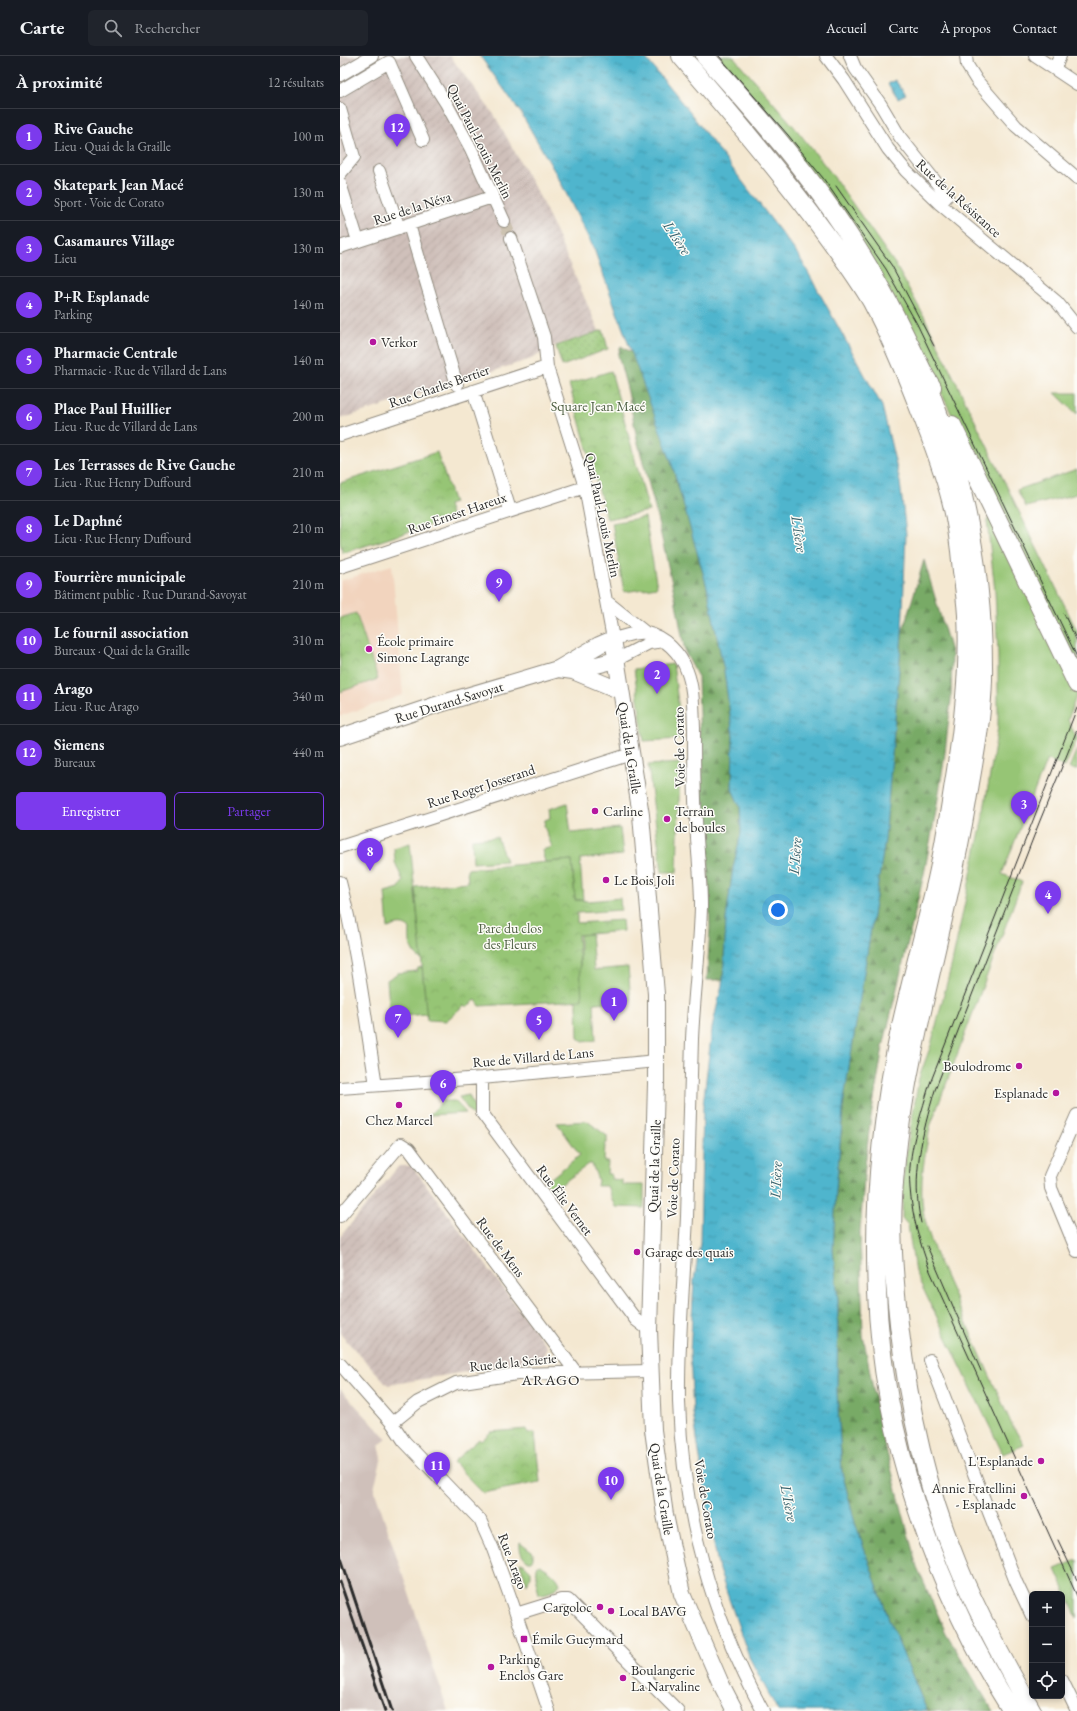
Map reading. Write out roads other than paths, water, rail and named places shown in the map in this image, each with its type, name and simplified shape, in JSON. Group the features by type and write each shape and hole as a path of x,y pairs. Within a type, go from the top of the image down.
{"highway":[{"path":"681,56 781,175 842,255 872,302 900,362 930,438 951,500 960,546 967,617 966,677 962,732 938,874 899,1035 883,1127 877,1199 877,1294 880,1339 889,1397 902,1456 919,1512 940,1571 966,1628 994,1684 1012,1711"},
{"path":"705,56 787,153 831,209 857,248 886,298 925,376 936,392 1077,684"},
{"path":"925,376 930,395 953,457 970,526 980,601 983,681 977,740 967,806 952,879 916,1035 899,1128 892,1198 892,1248 900,1337 908,1394 921,1453 937,1508 957,1562 983,1621 1032,1711"}],"main road":[{"name":"Quai de la Graille","path":"613,639 620,691 641,815 656,994 656,1061 649,1330 649,1371 653,1430 665,1515 682,1594 721,1684"},
{"name":"Rue Durand-Savoyat","path":"340,737 433,706 566,670 599,645 613,639"},
{"path":"566,670 616,660"},
{"path":"566,670 620,691"},
{"path":"721,1684 728,1711"},
{"path":"721,1684 735,1711"}],"street":[{"path":"340,75 372,56"},
{"name":"Quai Paul-Louis Merlin","path":"416,56 446,103 471,149 504,220"},
{"name":"Rue de la Résistance","path":"826,56 844,80 888,149 906,171 940,204 1057,302 1077,328"},
{"path":"850,56 855,68 881,105 900,137 947,196 940,204"},
{"path":"966,56 967,65 977,81 1016,126 1077,178"},
{"path":"1036,56 1077,84"},
{"path":"1055,68 1060,56"},
{"path":"340,91 389,62 423,140"},
{"path":"340,108 354,157 340,174"},
{"path":"379,170 404,227 457,385"},
{"path":"340,183 358,241"},
{"name":"Rue de la Néva","path":"340,247 492,197"},
{"name":"Quai Paul-Louis Merlin","path":"511,238 544,337 547,367 585,487 613,639"},
{"name":"Rue Charles Bertier","path":"340,435 547,367"},
{"path":"473,391 510,510"},
{"name":"Rue Ernest Hareux","path":"340,567 510,510 585,487"},
{"name":"Voie de Corato","path":"606,601 646,633 657,636 664,641 684,662 692,686 696,820 701,875 699,940 692,1040 688,1188 680,1332 679,1400 684,1463 698,1541 715,1603 730,1644 763,1711"},
{"path":"613,639 631,634 646,633"},
{"path":"616,660 649,643 664,641"},
{"name":"Rue Roger Josserand","path":"340,847 631,754"},
{"path":"340,882 346,904 376,1085"},
{"name":"Rue de Villard de Lans","path":"340,1088 482,1078 656,1061"},
{"name":"Rue Élie Vernet","path":"482,1078 482,1113 636,1320 649,1330"},
{"path":"1077,1115 1050,1176 1051,1188 1077,1251"},
{"name":"Rue de Mens","path":"340,1216 401,1144 409,1149 575,1371"},
{"path":"930,1360 1016,1582 1029,1610"},
{"name":"Rue Arago","path":"340,1364 392,1423 404,1442 480,1520 493,1549 549,1711"},
{"name":"Rue de la Scierie","path":"392,1423 418,1402 456,1383 517,1374 575,1371 649,1371"},
{"path":"516,1614 561,1600 568,1600 678,1711"},
{"path":"1065,1686 1077,1711"}],"water":[{"name":"L'Isère","path":"480,56 644,56 688,110 799,256 882,406 900,482 906,534 902,634 885,840 844,1099 836,1190 833,1250 838,1300 837,1392 842,1472 855,1523 891,1625 927,1711 778,1711 749,1657 719,1570 709,1517 693,1413 690,1353 694,1280 700,1243 703,1105 712,1028 723,980 726,919 733,868 741,833 740,807 732,789 733,736 724,671 707,587 671,461 594,249 559,179 521,113"},
{"path":"895,80 906,95 898,99 888,84"}],"tunnel":[{"path":"504,221 511,238"}],"tram line":[{"path":"719,56 788,135 823,178 886,269 917,324 1077,657"},
{"path":"836,186 892,266 934,346"},
{"path":"1064,614 1077,641"},
{"path":"1077,708 929,1086 918,1123 910,1162 911,1199 920,1240 930,1271 1077,1596"},
{"path":"921,1223 917,1189 919,1156 935,1090 1039,823 1077,730"},
{"path":"927,1246 981,1371"},
{"path":"1058,1540 1077,1580"}],"railway":[{"path":"340,1555 392,1711"},
{"path":"340,1582 385,1711"}],"place":[{"name":"Siemens","path":"397,147"},
{"name":"Verkor","path":"373,342"},
{"name":"Fourrière municipale","path":"499,602"},
{"name":"École primaire Simone Lagrange","path":"369,649"},
{"name":"Skatepark Jean Macé","path":"657,694"},
{"name":"Carline","path":"595,811"},
{"name":"Terrain de boules","path":"667,819"},
{"name":"Casamaures Village","path":"1024,824"},
{"name":"Le Daphné","path":"370,871"},
{"name":"Le Bois Joli","path":"606,880"},
{"name":"P+R Esplanade","path":"1048,914"},
{"name":"Rive Gauche","path":"614,1021"},
{"name":"Les Terrasses de Rive Gauche","path":"398,1038"},
{"name":"Pharmacie Centrale","path":"539,1040"},
{"name":"Boulodrome","path":"1019,1066"},
{"name":"Esplanade","path":"1056,1093"},
{"name":"Place Paul Huillier","path":"443,1103"},
{"name":"Chez Marcel","path":"399,1105"},
{"name":"Garage des quais","path":"637,1252"},
{"name":"L'Esplanade","path":"1041,1461"},
{"name":"Arago","path":"437,1485"},
{"name":"Annie Fratellini - Esplanade","path":"1024,1496"},
{"name":"Le fournil association","path":"611,1500"},
{"name":"Cargoloc","path":"600,1607"},
{"name":"Local BAVG","path":"611,1611"},
{"name":"Émile Gueymard","path":"524,1639"},
{"name":"Parking Enclos Gare","path":"491,1667"},
{"name":"Boulangerie La Narvaline","path":"623,1678"}],"district":[{"name":"ARAGO","path":"551,1380"}],"park label":[{"name":"Square Jean Macé","path":"598,406"},
{"name":"Parc du clos des Fleurs","path":"510,936"}]}
